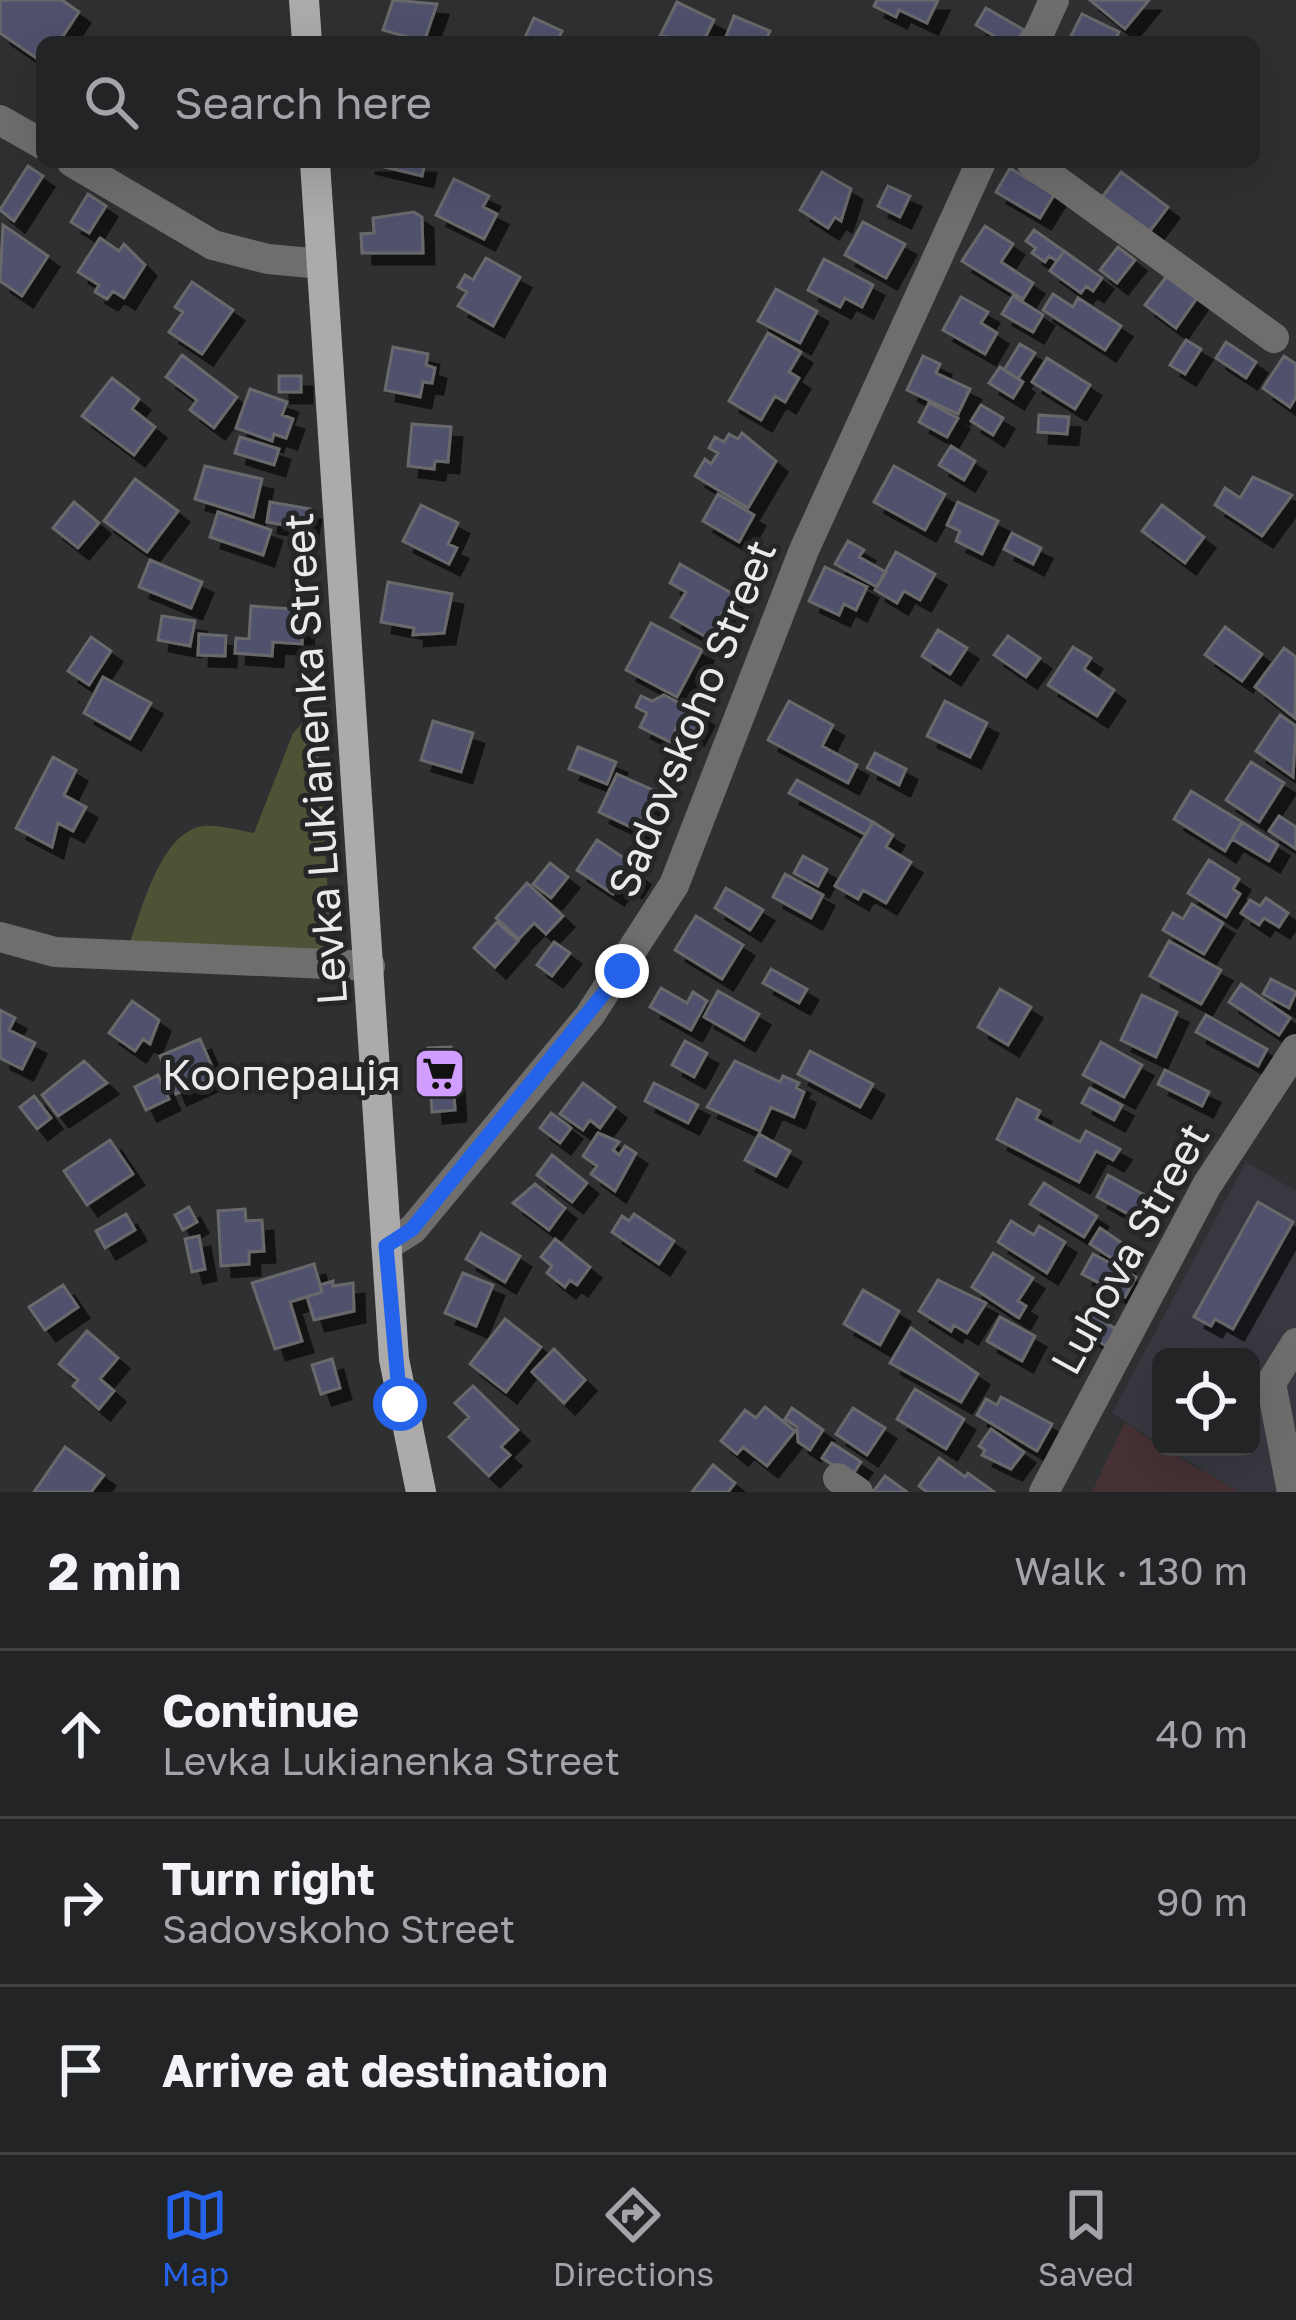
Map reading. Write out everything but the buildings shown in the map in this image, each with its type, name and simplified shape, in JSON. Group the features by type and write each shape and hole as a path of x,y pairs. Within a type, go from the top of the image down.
{"main road":[{"path":"304,0 307,36"},
{"name":"Levka Lukianenka Street","path":"315,168 386,1246 400,1404 421,1492"}],"street":[{"path":"1038,36 1054,0"},
{"path":"0,120 36,141"},
{"path":"82,168 213,245 268,259 322,263"},
{"name":"Sadovskoho Street","path":"386,1246 412,1229 590,1015 674,885 804,550 978,168"},
{"path":"1039,168 1274,338"},
{"path":"0,937 55,952 370,966"},
{"name":"Luhova Street","path":"1044,1492 1207,1185 1296,1049"},
{"path":"1292,1492 1271,1383 1296,1343"}],"shaded area":[{"path":"1246,1162 1296,1191 1296,1492 1239,1492 1180,1456 1260,1456 1260,1348 1152,1348 1152,1438 1112,1413"},
{"path":"1125,1422 1152,1441 1152,1456 1177,1456 1239,1492 1092,1492"}],"green space":[{"path":"317,722 332,958 128,948 153,879 172,846 184,834 204,826 254,833 293,733 302,724"}],"place":[{"name":"Кооперація","path":"440,1074"}],"route":[{"path":"400,1404 386,1246 412,1229 622,971"}]}
